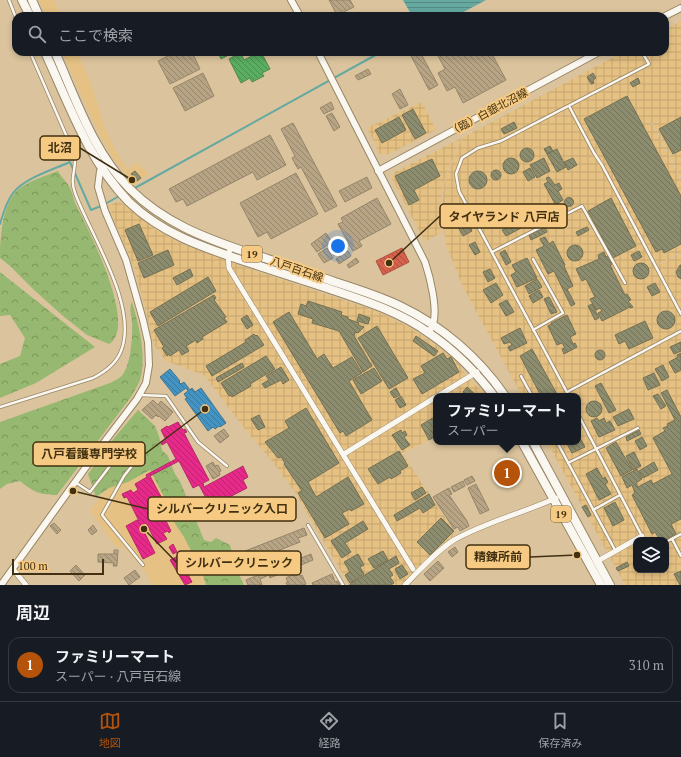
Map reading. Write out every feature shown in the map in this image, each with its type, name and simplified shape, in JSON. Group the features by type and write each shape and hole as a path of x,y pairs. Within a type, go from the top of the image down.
{"main road":[{"path":"22,0 28,12"},
{"path":"32,0 37,12"},
{"name":"八戸百石線","path":"48,56 85,141 105,166 130,202 156,223 186,240 228,256 371,303 402,317 428,332 453,351 484,382 492,393"},
{"name":"八戸百石線","path":"57,56 105,166 157,212 195,233 401,306 433,325 460,345 483,367 503,393"},
{"name":"19","path":"524,445 553,499 593,563 610,585"},
{"name":"19","path":"534,445 562,495 593,563 601,585"}],"street":[{"path":"292,0 298,12"},
{"path":"669,14 681,8"},
{"path":"320,56 425,262 430,275 434,315 433,325 428,332"},
{"name":"（臨）白銀北沼線","path":"378,171 592,56"},
{"path":"1,585 139,395 146,383 149,365 148,342 133,282 99,192 98,176 105,166"},
{"path":"231,246 228,256 229,268 413,569"},
{"path":"443,393 483,367"},
{"path":"344,454 433,399"},
{"path":"405,585 453,540 562,495"},
{"path":"593,563 633,543"},
{"path":"13,569 26,585"}],"lane":[{"path":"9,0 14,12"},
{"path":"0,407 93,378 104,372 114,362 121,351 125,336 123,312 117,290 102,250 74,192 72,179 75,160 32,56"},
{"path":"644,56 649,64 501,141 478,148 462,158 456,174 459,191 567,392 681,331"},
{"path":"569,106 681,314"},
{"path":"492,252 582,206 625,283"},
{"path":"533,258 563,313 533,330"},
{"path":"522,376 530,393"},
{"path":"139,395 166,396 198,442 227,466"},
{"path":"581,420 642,537"},
{"path":"568,463 638,428"},
{"path":"559,445 615,551"},
{"path":"75,482 90,492 123,449 130,446 135,447 139,452 139,457 124,476 102,515 143,564"},
{"path":"593,510 620,495"},
{"path":"308,525 343,585"},
{"path":"669,540 681,534"},
{"path":"672,539 681,556"}],"path":[{"path":"652,122 681,178"},
{"path":"656,266 681,252"}],"shaded area":[{"path":"39,0 54,0 59,12 44,12"},
{"path":"681,21 681,585 625,585 549,445 581,445 581,393 520,393 463,287 446,245 442,214 444,183 462,138 616,56 669,56 669,28"},
{"path":"64,56 79,56 90,81 105,128 115,150 128,170 136,162 149,174 134,184 113,158 98,131"},
{"path":"422,102 436,130 387,155 380,154 367,128"},
{"path":"461,138 443,183 440,214 442,232 425,242 392,179 393,173"},
{"path":"119,201 156,230 182,244 241,266 376,311 407,326 455,360 475,385 484,393 433,393 433,438 402,453 456,534 421,565 402,585 349,585 295,492 204,375 166,361 154,345 134,267 108,206"},
{"path":"152,463 210,580 200,585 152,585 144,569 124,547 117,548 90,511 108,487"}],"green space":[{"path":"58,171 68,184 75,203 90,232 108,276 115,298 118,318 117,334 109,344 87,335 63,316 0,258 3,220 9,202 14,194 20,188 38,178"},
{"path":"0,272 95,347 36,383 0,398 0,364 20,356 25,338 10,315 0,316"},
{"path":"132,302 141,341 143,361 140,380 131,397 57,495 37,492 20,481 7,484 0,489 0,422 110,383 121,377 126,369 131,349 132,321 130,309"},
{"path":"138,410 155,426 162,450 168,456 175,474 180,481 204,540 211,542 216,538 230,545 238,572 244,585 206,585 202,572 184,537 170,516 171,510 150,470 128,482 109,488 96,497 88,474 115,437"}],"water":[{"path":"403,0 486,0 464,12 410,12"}],"building: 商業":[{"path":"402,248 409,262 383,275 376,261"},
{"path":"507,459 514,472 504,477 497,464"}],"building: 教育":[{"path":"170,369 180,381 179,382 181,384 184,382 190,390 192,388 195,392 201,388 226,423 215,429 213,427 208,431 185,399 187,398 184,394 188,391 186,388 175,396 160,377"}],"building: 医療":[{"path":"178,422 183,430 185,429 187,432 184,433 209,480 203,483 204,487 243,466 248,477 243,480 247,488 218,503 219,506 215,508 214,505 211,507 199,485 193,488 179,461 150,476 167,508 154,515 157,521 164,517 171,531 169,533 168,531 163,533 167,539 157,544 146,523 142,525 140,524 155,553 143,559 126,526 137,520 139,521 127,497 124,498 122,494 131,490 133,493 138,490 135,484 147,477 146,475 176,459 167,442 162,445 161,443 166,440 161,430"},
{"path":"173,544 177,552 173,554 169,547"},
{"path":"178,556 192,582 185,585 170,560"}],"building: 公共":[{"path":"220,56 227,56 221,59"},
{"path":"234,56 242,56 244,60 252,56 263,56 270,69 262,73 264,76 252,82 250,78 241,83 229,59"}],"building: 工業":[{"path":"593,73 596,78 593,80 594,83 591,84 587,77"},
{"path":"638,78 640,83 633,87 630,83"},
{"path":"627,96 681,196 681,244 664,253 662,249 656,252 584,119"},
{"path":"413,109 426,133 415,139 402,115"},
{"path":"399,117 406,130 382,143 375,130"},
{"path":"681,117 681,150 673,154 659,129"},
{"path":"514,122 517,128 504,134 501,129"},
{"path":"550,146 553,151 547,154 544,149"},
{"path":"524,148 530,148 534,152 534,158 530,162 524,162 520,158 520,152"},
{"path":"557,149 566,167 557,172 547,154"},
{"path":"508,158 514,158 519,163 517,172 514,174 508,174 503,169 503,163"},
{"path":"544,158 550,171 537,178 530,165"},
{"path":"573,158 577,165 568,170 564,162"},
{"path":"432,159 440,176 414,190 419,200 409,205 395,176"},
{"path":"530,168 535,177 528,181 523,172"},
{"path":"494,170 498,170 500,171 500,179 494,180 491,177 491,173"},
{"path":"135,171 141,178 137,181 131,174"},
{"path":"478,171 484,174 487,180 484,186 478,189 472,186 469,180 472,174"},
{"path":"549,177 555,185 559,183 562,189 558,191 563,200 558,203 559,208 557,203 555,204 544,184 548,182 546,178"},
{"path":"567,198 571,198 573,202 571,206 567,206 565,204 565,200"},
{"path":"611,198 636,246 613,258 588,211"},
{"path":"524,214 529,224 506,236 502,230 518,222 516,218"},
{"path":"468,222 472,231 463,236 458,227"},
{"path":"139,224 153,255 138,261 125,230"},
{"path":"545,227 547,232 531,240 529,235"},
{"path":"587,227 589,230 578,236 576,232"},
{"path":"545,237 549,244 553,241 565,265 564,266 573,286 567,289 575,304 571,306 554,271 548,274 536,250 544,246 540,239"},
{"path":"475,242 480,252 475,255 469,245"},
{"path":"575,245 582,250 583,253 578,260 575,261 568,256 567,253 572,246"},
{"path":"168,250 174,265 144,278 138,263"},
{"path":"505,250 511,262 506,265 500,253"},
{"path":"639,251 642,257 634,261 631,255"},
{"path":"604,252 606,257 608,256 612,264 610,265 625,295 627,294 631,300 628,301 633,307 630,308 629,306 628,308 602,321 598,313 602,311 600,308 596,310 590,299 595,297 586,279 582,281 576,269 599,259 598,255"},
{"path":"527,258 537,278 517,287 511,275 516,272 512,265"},
{"path":"641,263 648,268 649,271 644,278 641,279 634,274 633,271 638,264"},
{"path":"680,265 681,279 678,277 676,272"},
{"path":"190,269 193,276 177,285 173,278"},
{"path":"490,269 495,278 488,282 483,272"},
{"path":"208,277 216,291 158,326 150,312"},
{"path":"537,279 542,287 529,294 525,286"},
{"path":"496,283 503,295 491,303 483,290"},
{"path":"655,283 660,292 652,296 647,287"},
{"path":"539,290 543,297 533,303 529,296"},
{"path":"214,295 216,298 214,300 226,317 224,318 227,322 202,337 203,339 197,343 196,340 186,346 189,351 182,355 179,350 170,356 169,354 167,356 162,348 164,347 154,330"},
{"path":"549,297 557,312 551,314 544,299"},
{"path":"507,300 514,312 506,316 499,304"},
{"path":"308,301 342,312 341,315 348,317 348,319 359,323 358,325 364,327 358,333 355,332 354,336 372,366 363,372 339,331 312,323 313,319 298,314 301,304 306,306"},
{"path":"592,304 599,318 595,320 588,306"},
{"path":"666,311 670,312 674,316 674,324 670,328 666,329 662,328 658,324 657,320 658,316 662,312"},
{"path":"289,312 317,359 324,354 333,368 352,357 362,373 349,381 372,420 346,436 343,431 340,433 273,322"},
{"path":"359,314 370,318 368,324 357,321"},
{"path":"247,315 253,325 247,329 241,319"},
{"path":"567,315 576,334 570,337 573,344 575,343 577,347 564,354 562,349 565,348 562,343 557,345 548,326"},
{"path":"645,321 653,338 629,349 625,341 619,344 615,335"},
{"path":"377,326 408,378 389,389 358,338"},
{"path":"520,328 527,343 510,351 508,347 512,345 510,342 504,344 501,338"},
{"path":"254,334 256,336 257,335 264,345 212,376 206,366 246,342 245,340"},
{"path":"416,336 438,351 434,356 413,341"},
{"path":"681,342 681,351 674,354 670,347"},
{"path":"532,349 556,393 539,393 520,356"},
{"path":"598,350 602,350 604,351 604,359 598,360 595,357 595,353"},
{"path":"443,353 447,359 451,357 459,372 422,394 413,379 425,373 421,366"},
{"path":"681,353 681,370 675,373 669,362 678,357 677,355"},
{"path":"266,356 275,369 250,384 251,386 232,397 231,395 229,396 221,383"},
{"path":"242,363 244,367 218,382 216,378"},
{"path":"663,365 669,377 662,381 655,369"},
{"path":"281,367 289,380 283,384 281,380 265,388 262,384 269,380 266,376"},
{"path":"374,368 382,381 361,394 353,380"},
{"path":"654,373 660,385 648,390 643,378"},
{"path":"601,383 616,410 609,413 595,386"},
{"path":"467,387 474,393 464,393 463,392"},
{"path":"396,388 400,395 394,398 390,392"},
{"path":"667,390 681,417 681,519 671,524 676,534 669,538 658,537 655,532 652,534 632,495 635,493 632,485 627,488 622,477 637,469 642,479 636,483 638,487 651,480 653,484 672,474 653,438 665,431 663,428 675,420 661,393"},
{"path":"658,394 666,406 661,409 653,396"},
{"path":"401,396 406,405 400,408 395,400"},
{"path":"594,401 601,406 602,409 597,416 594,417 587,412 586,409 591,402"},
{"path":"306,408 339,463 308,482 316,497 348,477 364,504 351,511 350,509 342,513 349,524 325,538 298,493 302,491 284,464 285,463 281,457 278,458 265,442 289,428 285,421"},
{"path":"629,409 634,419 618,426 613,417"},
{"path":"259,415 265,427 258,430 251,419"},
{"path":"433,418 433,438 429,440 421,425"},
{"path":"597,418 599,421 604,418 606,423 610,421 615,430 599,437 591,421"},
{"path":"401,430 402,433 405,431 407,435 404,437 410,445 402,450 392,435"},
{"path":"639,430 641,434 627,441 626,437"},
{"path":"642,437 647,446 640,450 635,441"},
{"path":"581,440 585,447 572,453 568,445 581,445"},
{"path":"616,442 632,470 621,476 606,448"},
{"path":"399,451 408,466 400,471 401,473 391,479 390,477 378,484 368,469"},
{"path":"634,452 641,466 633,470 626,456"},
{"path":"654,462 658,470 643,478 639,471"},
{"path":"597,468 603,479 605,477 608,482 605,484 611,494 599,500 586,474"},
{"path":"422,487 426,493 415,500 411,493"},
{"path":"429,494 435,505 423,513 420,508 397,521 394,515"},
{"path":"615,502 624,520 613,526 604,508"},
{"path":"586,505 591,515 588,517 582,507"},
{"path":"441,518 454,531 430,555 417,542"},
{"path":"363,521 368,529 345,543 351,552 342,558 331,541"},
{"path":"383,551 388,560 374,568 368,559"},
{"path":"358,554 364,565 360,567 364,574 350,583 345,575 350,572 344,562"},
{"path":"396,556 399,563 389,569 393,575 390,577 394,583 391,585 350,585 350,584"},
{"path":"627,562 629,566 618,571 616,568"},
{"path":"402,565 408,574 400,579 395,569"},
{"path":"681,571 681,585 680,585 674,574"}],"building: その他":[{"path":"329,0 350,0 354,7 343,12 335,12"},
{"path":"168,56 194,56 200,69 170,84 158,61"},
{"path":"411,56 422,56 438,85 429,90"},
{"path":"438,56 493,56 506,80 463,103 455,87 447,91 438,73 445,69"},
{"path":"368,69 371,74 358,80 355,76"},
{"path":"203,73 214,96 185,111 173,88"},
{"path":"400,89 408,105 400,109 392,94"},
{"path":"331,102 334,109 324,114 320,108"},
{"path":"332,113 340,127 334,131 326,116"},
{"path":"293,123 337,206 325,212 301,167 298,169 292,158 295,156 281,129"},
{"path":"270,135 286,165 257,180 253,172 187,206 183,199 176,202 169,189"},
{"path":"296,173 318,214 271,239 267,232 258,237 240,203"},
{"path":"367,177 372,188 345,202 339,191"},
{"path":"377,198 391,224 359,241 362,246 353,251 338,224 343,222 341,218"},
{"path":"326,233 332,242 317,252 311,244"},
{"path":"340,243 344,250 334,256 330,249"},
{"path":"327,248 333,258 324,263 318,254"},
{"path":"348,251 351,256 339,264 336,259"},
{"path":"356,258 359,262 349,268 347,265"},
{"path":"153,400 158,405 161,401 173,412 165,421 156,415 152,419 142,410"},
{"path":"224,429 229,436 220,443 214,436"},
{"path":"213,462 215,466 218,465 221,471 219,472 220,475 213,479 206,466"},
{"path":"472,476 475,481 467,485 464,480"},
{"path":"463,481 465,486 454,492 451,487"},
{"path":"476,484 489,510 480,514 468,488"},
{"path":"449,488 452,494 449,495 469,526 460,531 458,527 454,529 433,497"},
{"path":"54,523 61,530 57,534 50,526"},
{"path":"93,525 97,531 92,535 88,530"},
{"path":"304,528 307,535 298,538 300,542 262,557 261,553 248,557 245,551"},
{"path":"455,547 458,552 452,557 448,552"},
{"path":"114,550 118,550 117,566 113,566 114,563 98,562 98,554 114,554"},
{"path":"311,554 313,560 270,578 269,575 260,579 262,585 248,585 246,580"},
{"path":"438,561 444,568 430,581 424,574"},
{"path":"76,565 85,575 79,581 70,571"},
{"path":"135,570 140,577 129,585 124,578"},
{"path":"298,572 300,576 302,575 306,584 287,585 286,583 288,582 286,578"},
{"path":"332,574 335,582 338,581 340,585 313,585 312,583"}],"waterway":[{"path":"133,189 374,56"},
{"path":"0,224 8,200 18,188 39,175 70,162 91,210 101,206"},
{"path":"105,204 121,195"}],"place":[{"name":"北沼","path":"132,180"},
{"name":"タイヤランド 八戸店","path":"389,263"},
{"name":"八戸看護専門学校","path":"205,409"},
{"name":"ファミリーマート","path":"507,473"},
{"name":"シルバークリニック入口","path":"73,491"},
{"name":"シルバークリニック","path":"144,529"},
{"name":"精錬所前","path":"577,555"}]}
